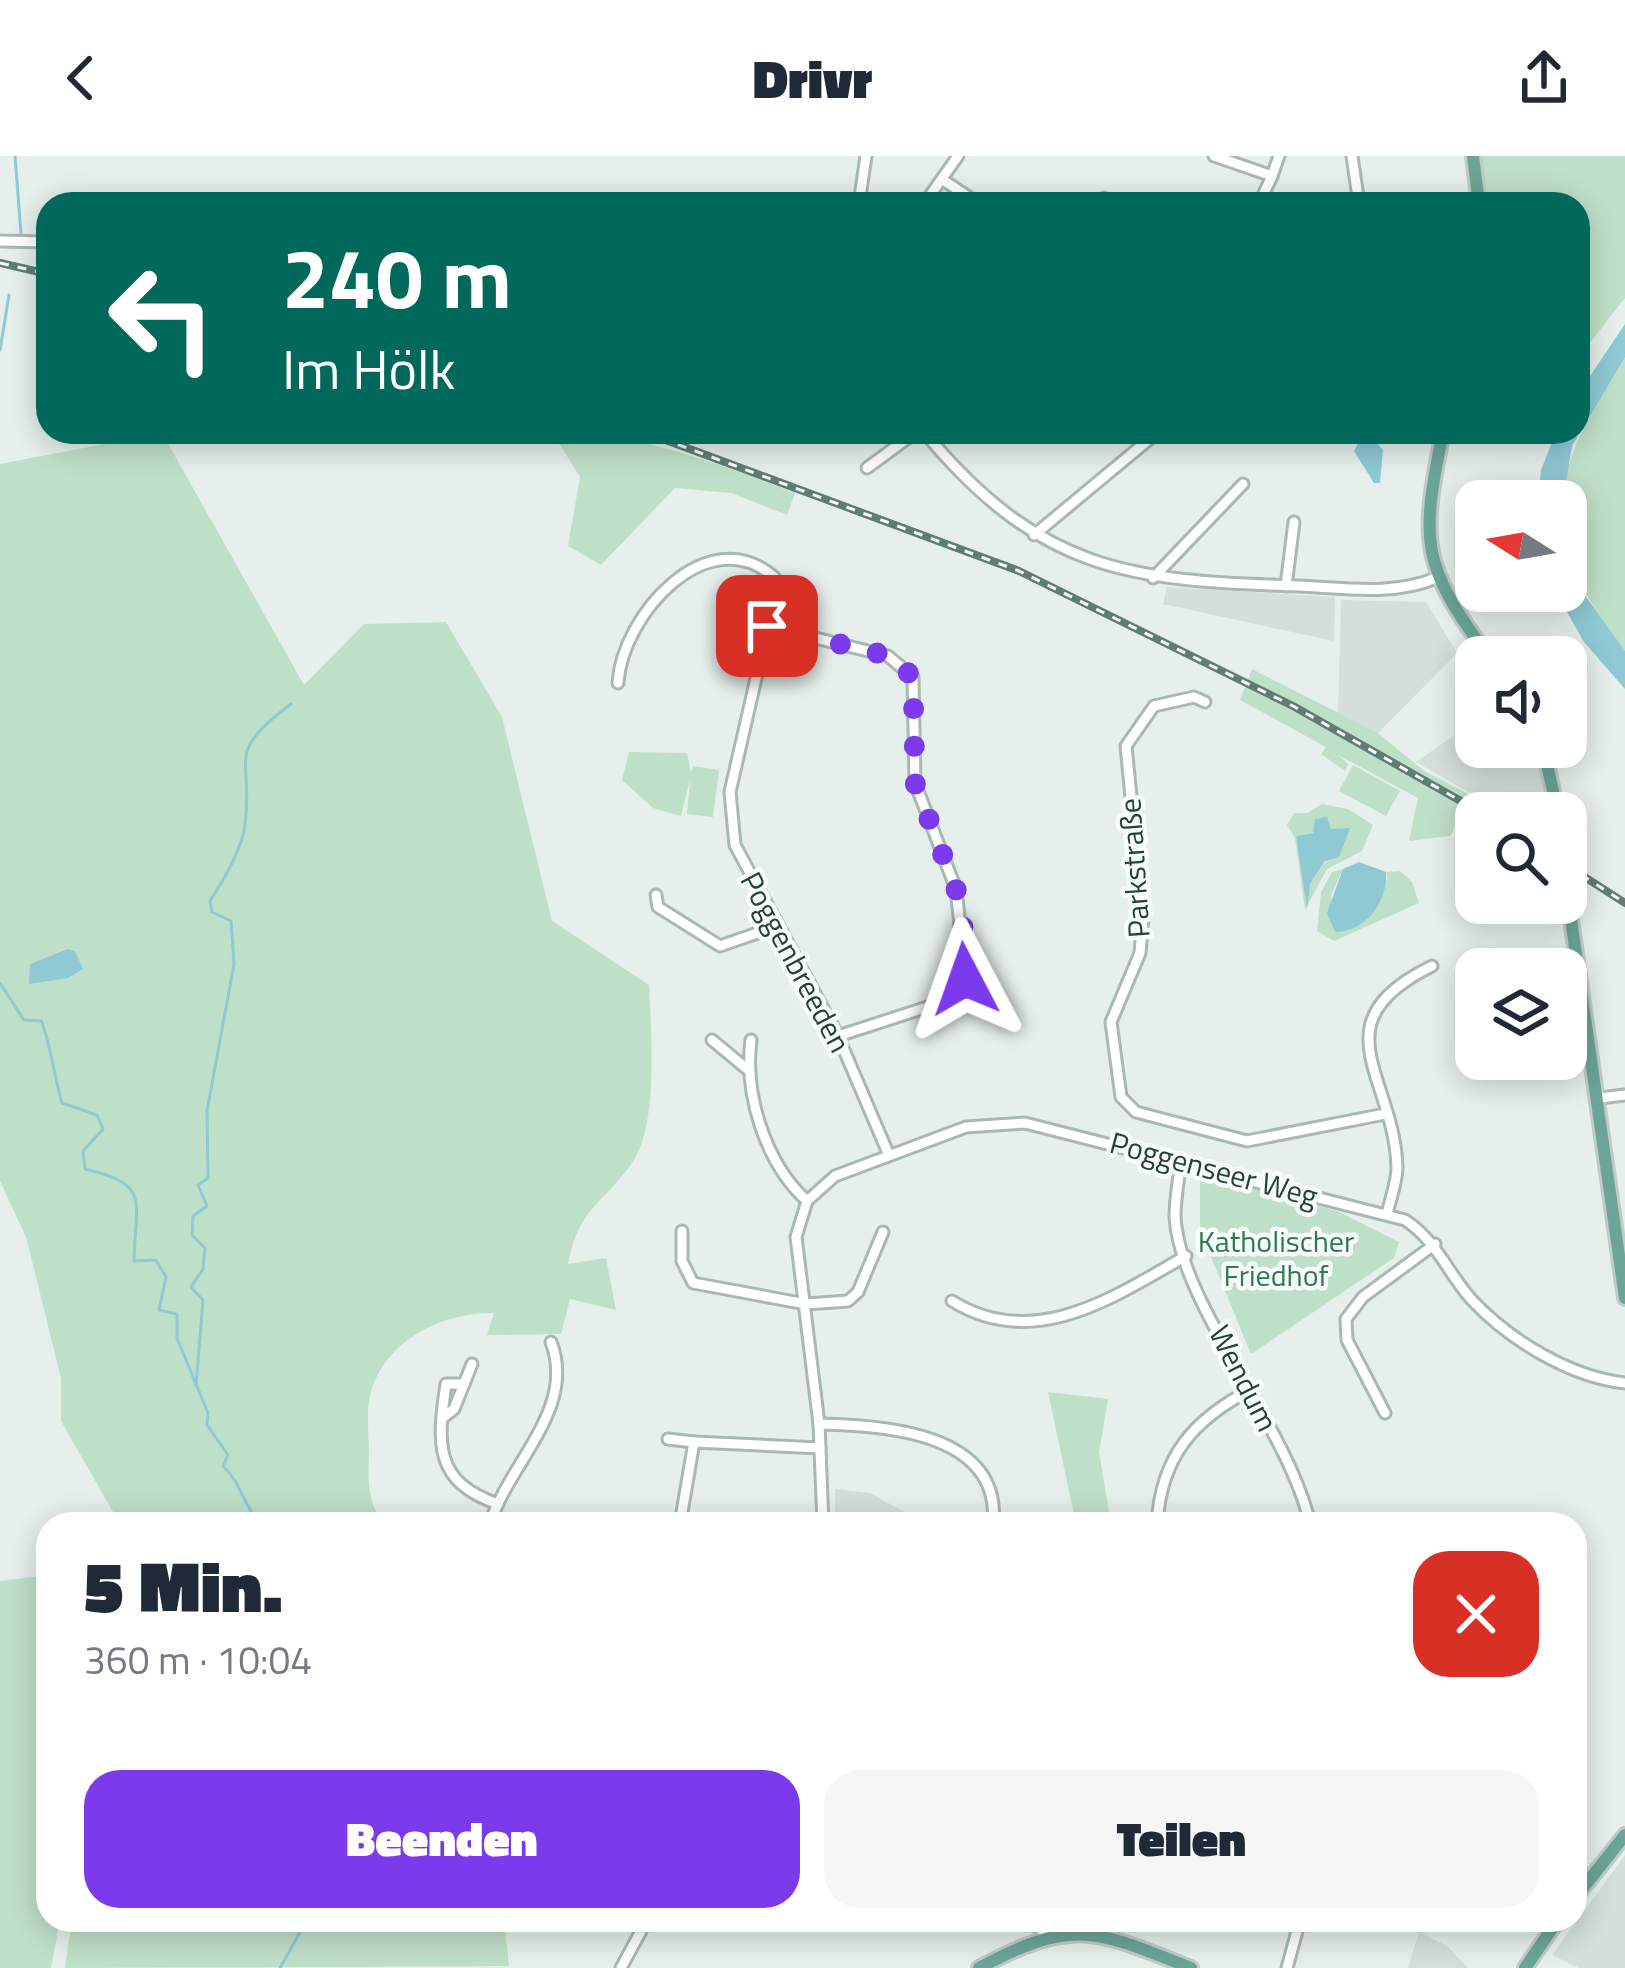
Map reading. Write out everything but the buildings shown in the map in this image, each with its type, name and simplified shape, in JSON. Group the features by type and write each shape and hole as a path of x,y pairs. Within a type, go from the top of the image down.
{"main road":[{"path":"1473,156 1478,192"},
{"path":"1441,444 1430,518 1436,578 1475,636"},
{"path":"1572,924 1625,1298"},
{"path":"1587,1883 1625,1834"},
{"path":"1525,1968 1550,1932"},
{"path":"980,1968 1048,1935 1101,1935 1190,1968"}],"street":[{"path":"861,192 866,156"},
{"path":"934,192 958,156"},
{"path":"1214,156 1272,176"},
{"path":"1265,192 1279,156"},
{"path":"1352,156 1357,192"},
{"path":"943,180 961,192"},
{"path":"0,241 36,242"},
{"path":"867,468 902,444"},
{"path":"932,444 986,499 1034,535 1100,565 1153,578 1286,586 1398,588 1436,578"},
{"path":"1034,535 1144,444"},
{"path":"1153,578 1243,484"},
{"path":"1286,586 1294,522"},
{"name":"Poggenbreeden","path":"618,682 644,614 693,568 725,559 765,568 777,583 730,792 735,845 775,927 838,1036 888,1153"},
{"path":"767,626 889,656 913,677 915,783 956,889 966,944 965,979 946,1001 838,1036"},
{"name":"Parkstraße","path":"1205,702 1194,697 1154,706 1126,746 1143,918 1140,953 1111,1022 1120,1097 1136,1112 1247,1141 1385,1114"},
{"path":"656,895 658,907 720,946 775,927"},
{"path":"1388,1214 1397,1168 1371,1052 1371,1019 1379,1000 1398,983 1432,966"},
{"path":"712,1040 747,1069"},
{"path":"751,1040 747,1069 761,1126 781,1168 807,1202 796,1237 819,1424 823,1512"},
{"path":"1600,1098 1625,1095"},
{"name":"Poggenseer Weg","path":"807,1202 835,1176 966,1127 1006,1122 1043,1125 1405,1220 1435,1244 1486,1312 1562,1366 1590,1378 1625,1383"},
{"name":"Wendum","path":"1181,1160 1175,1215 1199,1293 1252,1389 1306,1512"},
{"path":"682,1231 682,1262 693,1283 806,1304 848,1301 858,1292 883,1232"},
{"path":"1385,1413 1347,1340 1346,1319 1363,1297 1435,1244"},
{"path":"952,1301 978,1315 1063,1321 1186,1256"},
{"path":"495,1512 550,1408 558,1370 551,1342"},
{"path":"444,1417 454,1409 472,1364"},
{"path":"464,1384 446,1384 442,1454 455,1484 498,1504"},
{"path":"1158,1512 1159,1496 1181,1441 1214,1408 1252,1389"},
{"path":"819,1424 907,1432 950,1447 973,1462 990,1483 992,1512"},
{"path":"668,1439 820,1448"},
{"path":"682,1512 694,1442"},
{"path":"622,1968 641,1932"},
{"path":"1044,1932 1048,1935"},
{"path":"1287,1968 1297,1932"}],"shaded area":[{"path":"1167,587 1335,597 1334,641 1163,604"},
{"path":"1341,600 1426,602 1455,655 1378,733 1338,714"},
{"path":"1455,735 1455,768 1540,768 1545,792 1468,792 1416,762"},
{"path":"835,1489 870,1493 904,1512 835,1512"},
{"path":"1625,1855 1625,1968 1579,1968 1552,1955 1569,1932 1587,1932 1587,1907"},
{"path":"1419,1932 1447,1946 1468,1968 1408,1968"}],"green space":[{"path":"1477,156 1625,156 1625,298 1590,343 1590,192 1482,192"},
{"path":"1625,357 1625,651 1587,593 1587,480 1567,480 1577,444 1590,444 1590,416"},
{"path":"105,444 168,444 304,685 364,624 446,622 502,717 552,921 649,985 650,1102 641,1146 586,1217 568,1264 606,1258 616,1310 570,1299 561,1334 487,1335 494,1313 474,1314 435,1324 401,1345 377,1377 370,1396 370,1492 376,1512 113,1512 61,1421 61,1378 26,1237 0,1181 0,464"},
{"path":"559,444 648,444 795,493 787,515 731,493 675,488 601,565 568,546 580,477"},
{"path":"1252,669 1378,733 1424,771 1464,792 1455,792 1455,826 1450,836 1409,841 1418,798 1338,755 1348,764 1345,771 1321,754 1326,747 1240,700"},
{"path":"629,752 687,753 691,773 693,766 719,770 713,817 687,814 690,780 681,816 653,808 622,780"},
{"path":"1353,765 1400,791 1386,816 1339,791"},
{"path":"1322,804 1348,809 1373,825 1362,851 1327,869 1305,910 1295,838 1287,825 1294,813 1307,813","holes":["1348,829 1310,884 1307,899 1296,836"]},
{"path":"1343,869 1331,895 1335,931 1388,879 1386,872 1400,871 1412,882 1419,903 1334,941 1317,931 1321,892 1332,872"},
{"name":"Katholischer Friedhof","path":"1200,1173 1337,1211 1399,1242 1394,1258 1251,1354 1200,1230"},
{"path":"1048,1392 1108,1399 1099,1452 1109,1512 1073,1512"},
{"path":"36,1576 36,1932 58,1932 51,1968 0,1968 0,1581"},
{"path":"70,1932 505,1932 509,1966 65,1968"}],"water":[{"path":"1625,324 1625,357 1590,416 1590,376"},
{"path":"1358,444 1378,444 1383,450 1380,483 1374,483 1354,451"},
{"path":"1551,444 1573,444 1566,480 1540,480"},
{"path":"1587,598 1625,651 1625,689 1587,645 1587,636 1581,636 1567,612 1587,612"},
{"path":"1327,817 1331,829 1350,828 1339,857 1325,861 1310,884 1307,909 1296,836 1313,833 1315,819"},
{"path":"1359,862 1386,872 1383,894 1365,921 1335,932 1327,913 1343,869"},
{"path":"68,949 75,951 83,969 68,978 29,984 30,964"}],"waterway":[{"path":"15,156 21,234"},
{"path":"0,350 9,295"},
{"path":"196,1386 203,1300 191,1287 203,1269 205,1248 192,1235 193,1216 207,1206 198,1185 208,1178 207,1111 234,964 231,921 212,912 210,901 243,835 249,746 291,704"},
{"path":"0,983 24,1020 41,1021 62,1103 97,1115 103,1129 83,1151 85,1169 121,1182 135,1198 134,1261 156,1260 166,1277 159,1310 177,1314 177,1338 208,1413 207,1425 228,1455 223,1466 252,1512"},
{"path":"280,1968 300,1932"}],"railway":[{"path":"0,263 36,271"},
{"path":"676,444 1019,571 1293,706 1455,798"},
{"path":"1587,879 1625,903"}],"route":[{"path":"767,626 889,656 903,663 913,677 915,783 956,889 966,944 965,979"}]}
